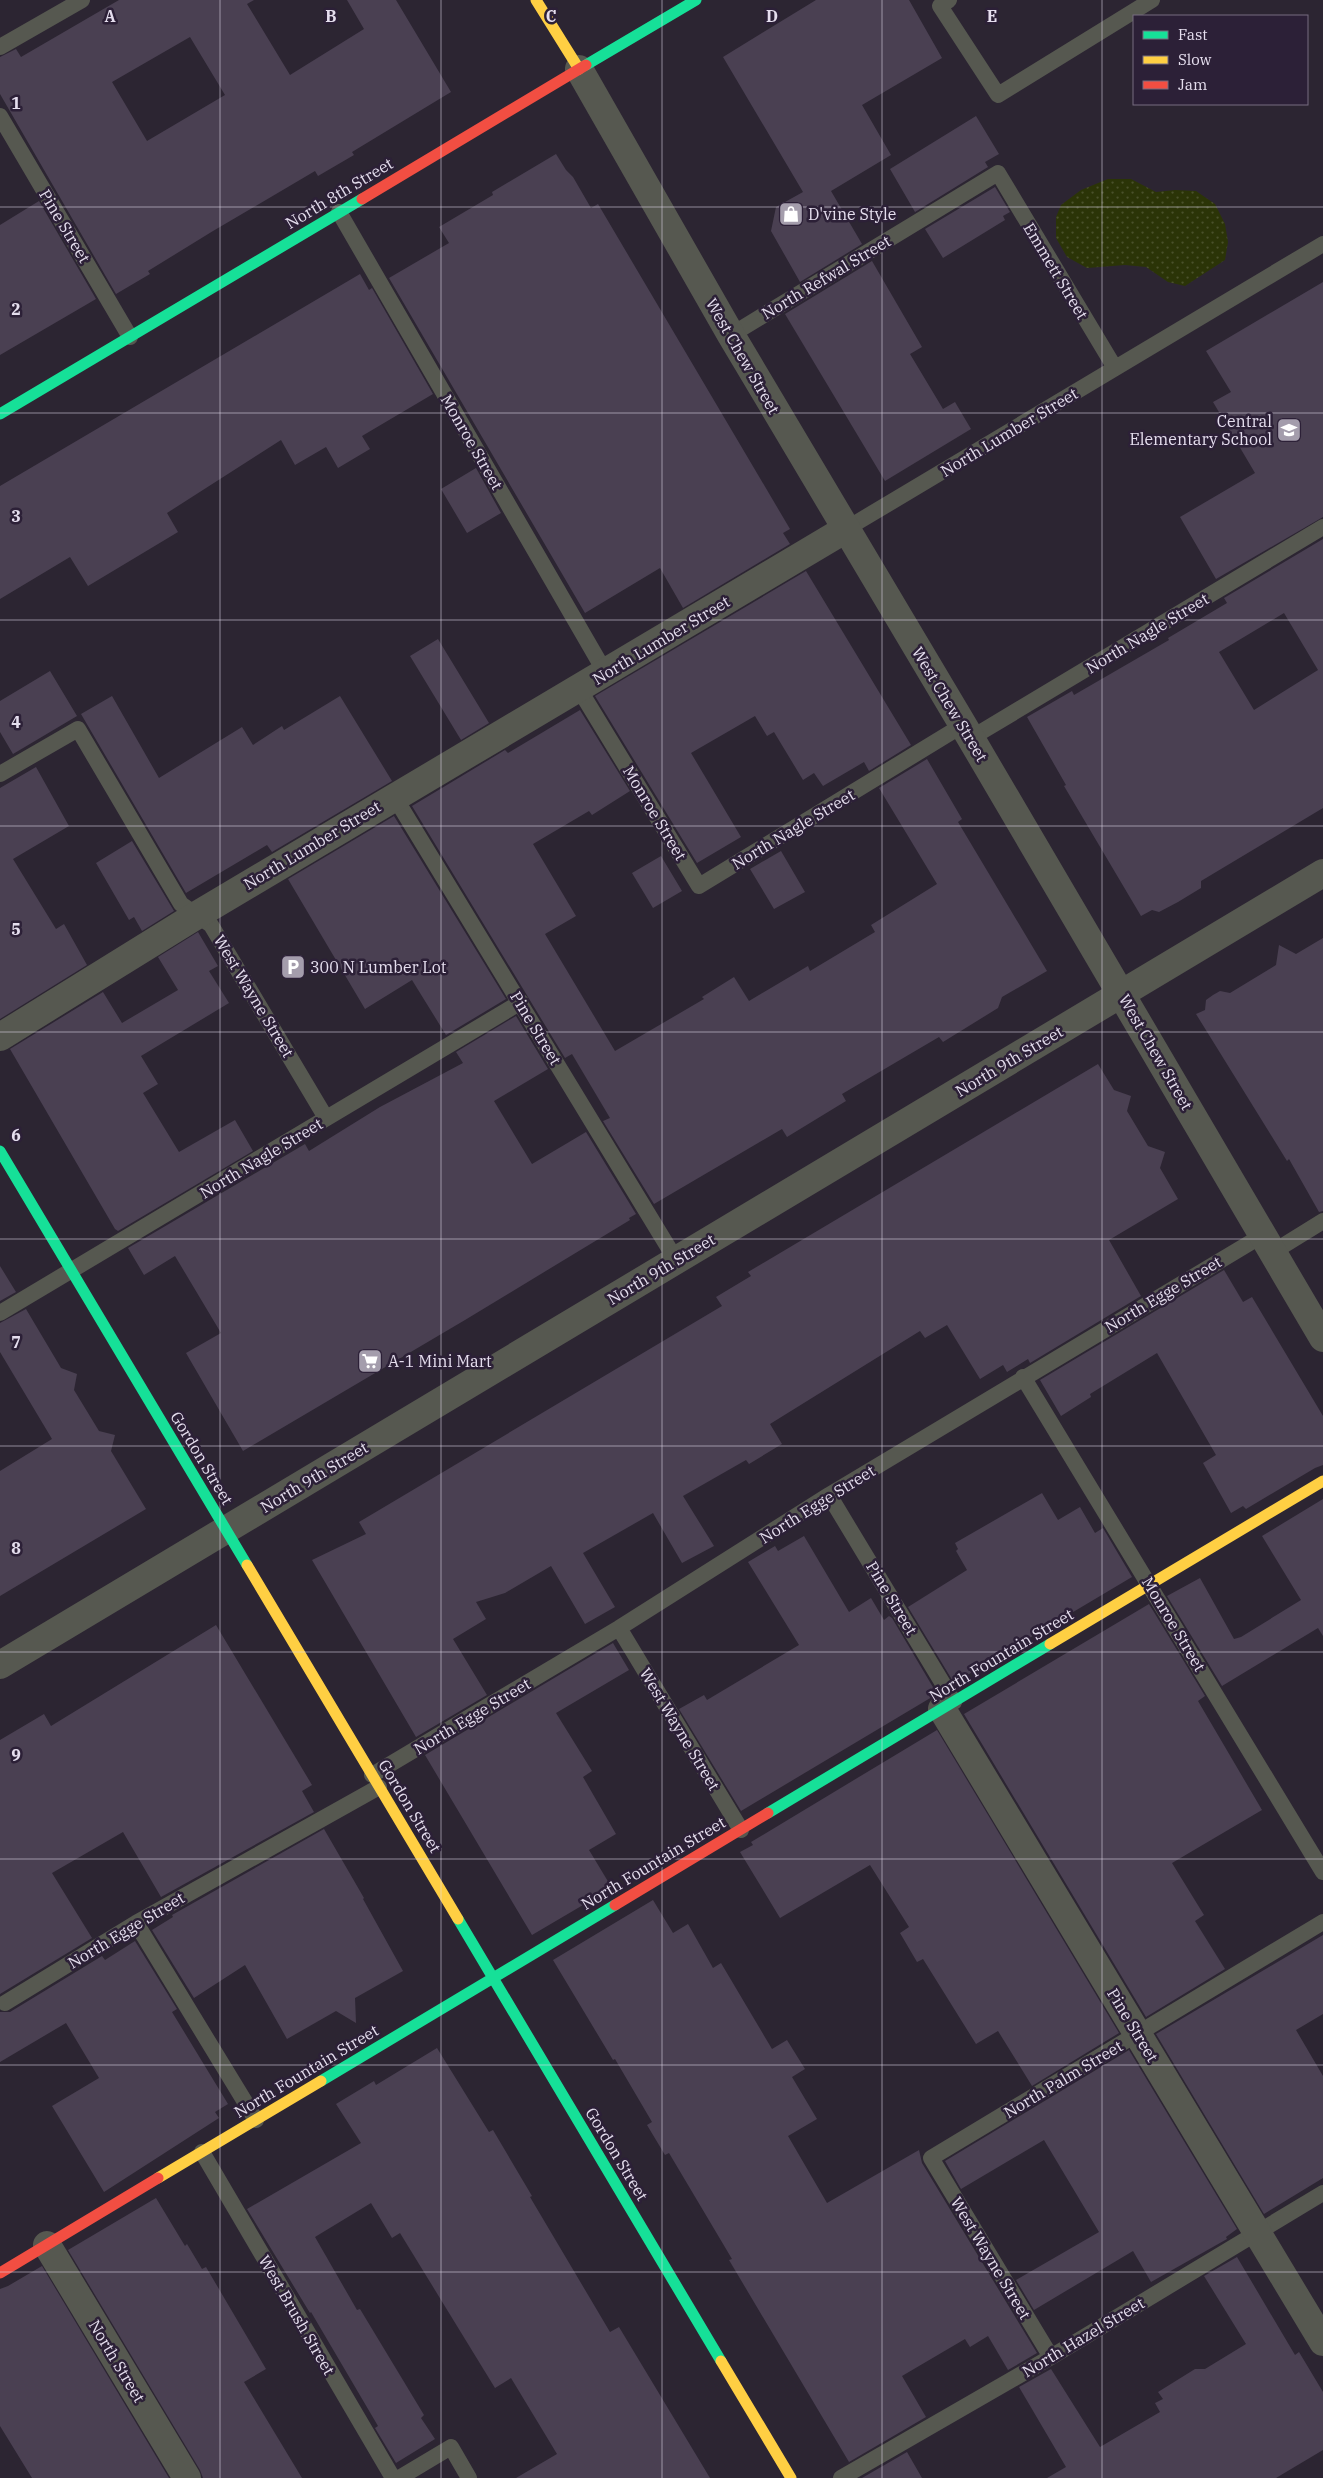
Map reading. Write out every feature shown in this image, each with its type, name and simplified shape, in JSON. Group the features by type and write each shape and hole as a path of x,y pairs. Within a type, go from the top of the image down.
{"street":[{"path":"536,0 578,69"},
{"name":"North 8th Street","path":"0,414 696,0"},
{"name":"West Chew Street","path":"578,69 731,335 1122,993 1323,1338"},
{"name":"North Lumber Street","path":"0,1037 197,914 846,529"},
{"name":"North 9th Street","path":"0,1665 1323,873"},
{"name":"Gordon Street","path":"0,1151 791,2478"},
{"name":"North Fountain Street","path":"0,2273 1323,1481"},
{"name":"Pine Street","path":"948,1706 1139,2034 1323,2342"},
{"name":"North Street","path":"47,2245 188,2478"}],"lane":[{"path":"0,47 82,0"},
{"path":"949,0 940,6 998,95 1152,0"},
{"name":"Pine Street","path":"0,116 130,337"},
{"name":"North Refwal Street","path":"731,335 998,173"},
{"name":"Emmett Street","path":"998,173 1115,368"},
{"name":"Monroe Street","path":"340,212 605,672"},
{"name":"North Lumber Street","path":"846,529 1323,244"},
{"name":"North Nagle Street","path":"699,886 1323,527"},
{"name":"Monroe Street","path":"579,689 699,886"},
{"name":"West Wayne Street","path":"0,774 78,729 181,904 211,925 326,1118"},
{"name":"Pine Street","path":"394,796 521,1002 676,1260"},
{"name":"North Nagle Street","path":"0,1313 521,1002"},
{"name":"North Egge Street","path":"6,2003 136,1923 376,1781 829,1495 1023,1377 1268,1244 1323,1221"},
{"name":"Monroe Street","path":"1023,1377 1323,1872"},
{"name":"Pine Street","path":"829,1495 948,1706"},
{"name":"West Wayne Street","path":"619,1628 741,1830"},
{"name":"North Palm Street","path":"931,2158 1323,1922"},
{"path":"136,1923 256,2120"},
{"name":"West Brush Street","path":"202,2152 393,2478"},
{"name":"West Wayne Street","path":"931,2158 1051,2357"},
{"name":"North Hazel Street","path":"842,2478 1051,2357 1323,2193"},
{"path":"399,2478 451,2447 469,2478"}],"green space":[{"path":"1108,179 1131,179 1156,192 1175,190 1196,191 1215,204 1225,224 1228,242 1225,260 1185,286 1168,282 1146,267 1125,265 1087,268 1067,257 1056,238 1056,217 1061,205 1081,190"}],"building":[{"path":"119,0 254,0 247,4 290,75 364,29 347,0 396,0 451,92 352,152 354,155 318,176 315,171 213,231 148,271 150,274 116,294 0,94 0,57 16,49 21,57","holes":["190,37 225,95 147,141 112,82"]},
{"path":"816,0 909,0 942,58 862,105 891,155 831,191 862,244 800,282 771,231 776,207 803,192 723,57"},
{"path":"976,116 999,154 985,162 988,167 915,212 890,169"},
{"path":"556,154 573,177 591,208 598,204 790,529 783,533 790,544 683,608 660,568 585,613 389,278 449,243 439,227 493,195 492,192"},
{"path":"995,187 1010,212 1003,216 1005,220 943,258 925,229"},
{"path":"39,201 96,299 0,355 0,225"},
{"path":"872,261 922,347 910,354 943,409 955,402 971,429 885,481 785,314"},
{"path":"360,274 369,290 372,288 433,394 362,436 370,449 338,468 326,447 295,465 281,440 167,513 178,532 88,586 70,557 0,599 0,486"},
{"name":"Central Elementary School","path":"1323,282 1323,517 1216,579 1180,517 1255,473 1213,402 1231,392 1206,351"},
{"path":"476,468 501,513 467,533 441,489"},
{"path":"1323,539 1323,808 1201,881 1201,888 1178,902 1159,912 1152,910 1141,916 1064,786 1066,785 1027,717 1072,691 1074,695 1169,640 1168,638 1227,603 1224,598","holes":["1284,613 1318,670 1254,710 1219,652"]},
{"path":"806,571 911,745 869,771 864,762 823,786 814,773 803,780 774,732 767,736 755,716 691,753 741,837 697,863 595,696"},
{"path":"438,639 489,723 461,740 410,656"},
{"path":"50,671 77,716 13,754 0,732 0,701"},
{"path":"112,696 159,778 242,727 253,745 282,726 284,730 340,696 392,781 272,852 267,845 186,893 81,714"},
{"path":"580,710 630,791 592,815 589,811 533,844 576,916 545,934 615,1051 704,999 702,997 734,977 749,1001 808,966 810,971 875,932 871,925 937,884 879,788 927,759 962,819 958,822 1047,971 1002,997 998,1008 943,1042 939,1037 842,1094 846,1101 787,1137 782,1129 654,1204 603,1121 610,1118 572,1054 565,1058 412,806 505,750 508,753"},
{"path":"36,767 69,826 13,859 56,929 64,924 87,965 0,1019 0,788"},
{"path":"394,816 506,999 446,1035 412,980 365,1009 288,879"},
{"path":"132,841 174,911 142,931 134,917 129,920 96,863"},
{"path":"781,851 805,892 774,909 750,869"},
{"path":"661,856 682,891 653,908 632,873"},
{"path":"198,932 218,966 209,971 229,1003 141,1056 158,1084 143,1093 179,1152 235,1120 253,1151 118,1231 115,1229 10,1049 103,992 122,1023 178,990 158,957"},
{"path":"1323,938 1323,1211 1319,1212 1289,1159 1287,1161 1196,1014 1205,1010 1206,1000 1213,995 1220,991 1230,993 1276,965 1279,945 1296,954"},
{"path":"516,1016 548,1069 494,1101 532,1164 586,1132 636,1214 629,1218 630,1220 465,1320 243,1451 186,1353 221,1333 175,1256 144,1275 128,1248 305,1144 309,1151 380,1107 463,1063 456,1052"},
{"path":"1098,1064 1114,1090 1131,1096 1127,1111 1148,1146 1165,1152 1160,1168 1178,1199 1109,1240 1141,1296 1030,1363 1028,1359 1007,1372 1003,1365 980,1379 947,1325 925,1338 920,1331 770,1424 782,1444 749,1464 746,1460 683,1496 714,1546 682,1563 653,1513 583,1553 615,1607 585,1624 551,1566 505,1593 476,1602 486,1619 453,1639 487,1695 416,1737 312,1560 366,1534 359,1522 722,1306 716,1297 751,1276 748,1272"},
{"path":"0,1266 16,1292 0,1301"},
{"path":"1224,1270 1243,1302 1252,1297 1323,1416 1323,1465 1246,1509 1243,1506 1231,1513 1203,1463 1216,1455 1157,1353 1090,1394 1091,1397 1061,1416 1040,1380"},
{"path":"26,1309 61,1368 77,1374 74,1390 99,1431 115,1435 111,1451 146,1509 0,1596 0,1471 52,1439 0,1352 0,1323"},
{"path":"1042,1493 1058,1520 1080,1507 1095,1533 1103,1528 1132,1577 954,1683 908,1607 967,1570 956,1551 958,1549 955,1543"},
{"path":"1323,1499 1323,1636 1318,1628 1222,1686 1167,1596 1200,1578 1234,1639 1241,1637 1301,1600 1262,1536"},
{"path":"804,1536 849,1612 871,1598 884,1620 889,1616 892,1618 937,1694 741,1811 679,1709 704,1695 707,1700 799,1645 748,1562 775,1546 778,1551"},
{"path":"1149,1604 1205,1696 1198,1701 1262,1810 1172,1863 1204,1915 1195,1921 1225,1969 1146,2017 964,1714"},
{"path":"216,1625 312,1785 302,1791 314,1812 161,1897 123,1832 52,1873 92,1938 0,1994 0,1740 44,1714 51,1726"},
{"path":"613,1643 629,1670 556,1713 592,1771 583,1777 616,1834 589,1850 612,1888 532,1935 425,1755"},
{"path":"937,1730 1119,2033 1032,2086 998,2031 976,2044 923,1959 917,1962 900,1933 909,1927 870,1865 780,1918 740,1852 753,1845 751,1842"},
{"path":"324,1829 403,1971 355,1998 356,2023 336,2011 287,2039 245,1965 194,1998 152,1930 173,1917 172,1915"},
{"path":"653,1900 673,1933 688,1924 713,1968 721,1963 772,2049 787,2040 805,2069 792,2077 817,2119 788,2136 827,2203 919,2150 922,2163 1037,2353 1008,2370 988,2336 970,2347 965,2339 902,2376 926,2417 849,2462 729,2260 732,2259 669,2153 665,2155 647,2125 652,2122 615,2059 613,2060 553,1960"},
{"path":"1323,1935 1323,2014 1296,2030 1323,2076 1323,2178 1264,2214 1156,2034"},
{"path":"135,1941 177,2009 172,2012 228,2104 215,2112 219,2118 104,2192 52,2106 99,2078 66,2023 0,2062 0,2012 10,2012 102,1956 105,1960"},
{"path":"437,2048 489,2132 493,2130 532,2196 530,2197 610,2332 619,2327 710,2478 516,2478 557,2454 511,2378 495,2388 400,2233 392,2238 371,2203 315,2237 357,2310 360,2309 424,2415 421,2418 435,2439 396,2463 375,2428 378,2426 311,2312 247,2209 361,2143 336,2104 374,2081 376,2085"},
{"path":"1129,2050 1237,2229 1226,2237 1227,2239 1151,2282 1133,2251 1034,2310 1016,2280 1099,2232 1044,2140 961,2189 945,2161"},
{"path":"156,2198 185,2246 187,2244 202,2269 206,2267 266,2369 244,2382 302,2478 203,2478 68,2250"},
{"path":"1237,2257 1295,2355 1299,2352 1323,2392 1323,2450 1276,2478 1047,2478 1066,2467 1019,2387 1051,2369 1100,2447 1160,2412 1155,2403 1163,2399 1158,2392 1195,2369 1205,2369 1246,2344 1204,2276"},
{"path":"42,2266 169,2478 32,2478 0,2426 0,2289"},
{"path":"907,2452 922,2478 862,2478"}],"traffic: fast":[{"path":"586,65 696,0"},
{"path":"0,414 362,199"},
{"path":"0,1151 247,1565"},
{"path":"768,1813 1050,1644"},
{"path":"321,2081 615,1905"},
{"path":"458,1919 721,2361"}],"traffic: slow":[{"path":"536,0 579,69"},
{"path":"1050,1644 1323,1481"},
{"path":"247,1565 458,1919"},
{"path":"158,2178 321,2081"},
{"path":"721,2361 791,2478"}],"traffic: jam":[{"path":"362,199 586,65"},
{"path":"615,1905 768,1813"},
{"path":"0,2273 158,2178"}],"place":[{"name":"D'vine Style","path":"791,214"},
{"name":"Central Elementary School","path":"1289,430"},
{"name":"300 N Lumber Lot","path":"293,967"},
{"name":"A-1 Mini Mart","path":"370,1361"}]}
